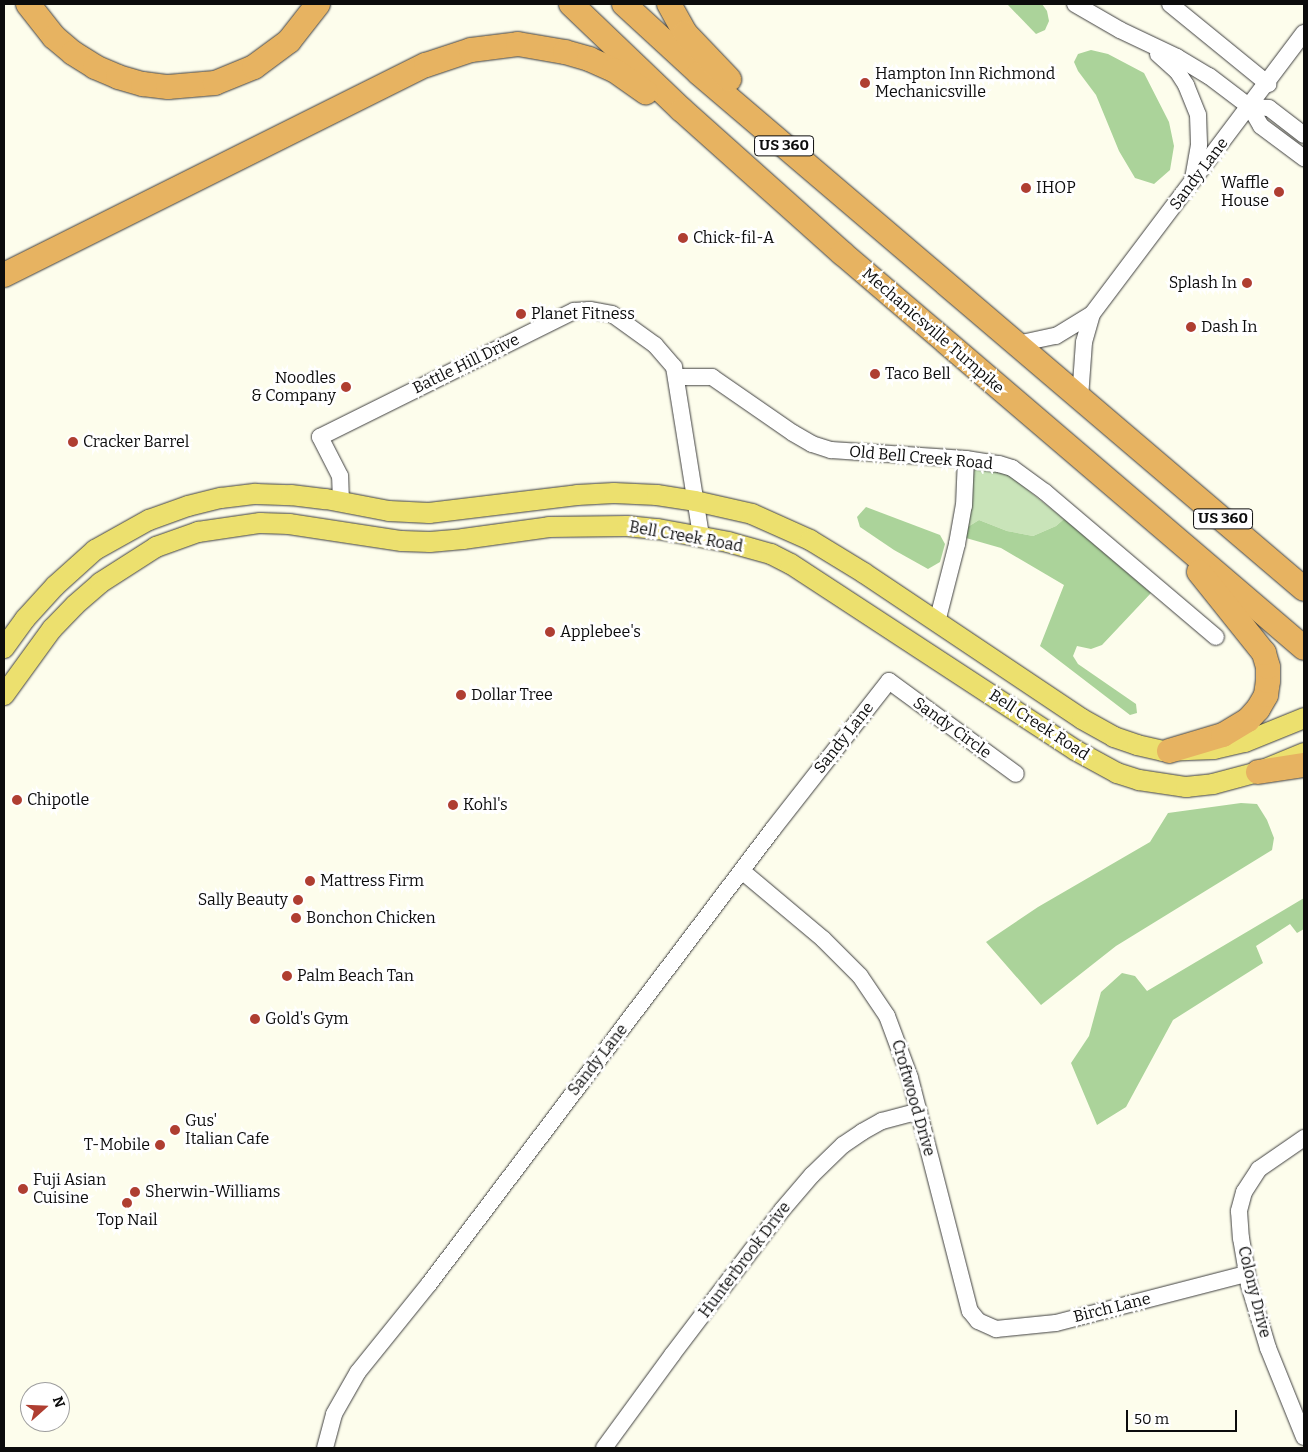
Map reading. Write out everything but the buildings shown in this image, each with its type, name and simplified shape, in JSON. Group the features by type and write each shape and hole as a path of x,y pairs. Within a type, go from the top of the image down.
{"highway":[{"path":"28,4 54,37 73,54 95,67 118,77 143,84 184,87 214,83 254,67 289,41 318,4"},
{"name":"Mechanicsville Turnpike","path":"571,4 682,110 842,253 1304,648"},
{"name":"US 360","path":"624,4 699,73 1304,589"},
{"path":"669,4 685,33 707,58 947,284"},
{"path":"4,275 426,64 471,50 518,44 545,47 589,59 634,83 842,253"},
{"path":"1158,523 1256,642 1264,653 1268,667 1266,695 1258,709 1248,720 1223,734 1168,751"},
{"path":"1258,772 1304,764"}],"main road":[{"name":"Bell Creek Road","path":"4,648 25,619 55,586 95,550 149,520 188,506 213,500 256,494 291,495 389,511 430,514 545,498 596,494 657,495 695,501 752,514 778,524 837,556 1100,730 1137,745 1168,751 1214,749 1245,742 1304,718"},
{"name":"Bell Creek Road","path":"4,695 52,629 100,583 127,563 156,547 198,532 260,523 319,527 402,541 463,539 549,527 627,526 701,536 749,547 791,564 1075,750 1117,772 1159,785 1186,788 1228,781 1258,772 1304,753"}],"street":[{"path":"1075,4 1177,57 1208,76 1250,107 1260,126 1304,158"},
{"path":"1170,4 1268,84"},
{"name":"Sandy Lane","path":"1017,344 1056,336 1092,314 1268,84 1304,33"},
{"path":"1143,41 1177,71 1193,100 1200,131 1192,184"},
{"path":"1250,107 1269,108 1304,135"},
{"name":"Battle Hill Drive","path":"340,502 340,476 320,437 574,311 594,310 612,314 655,345 674,366 701,536"},
{"name":"Sandy Lane","path":"1080,398 1084,342 1092,314"},
{"name":"Old Bell Creek Road","path":"676,377 712,376 793,433 812,444 831,450 966,459 999,464 1022,474 1216,637"},
{"path":"938,622 961,525 966,459"},
{"name":"Sandy Lane","path":"325,1448 334,1414 358,1372 429,1284 742,871 889,681"},
{"name":"Sandy Circle","path":"889,681 1016,774"},
{"name":"Croftwood Drive","path":"742,871 824,939 874,993 887,1016 899,1045 919,1112 970,1311 978,1321"},
{"name":"Hunterbrook Drive","path":"611,1446 782,1210 812,1175 843,1145 862,1132 882,1122 919,1112"},
{"name":"Colony Drive","path":"1304,1138 1259,1169 1244,1192 1239,1211 1246,1274 1268,1348 1304,1437"},
{"name":"Birch Lane","path":"978,1321 996,1329 1056,1323 1246,1274"}],"green space":[{"path":"1007,4 1042,4 1047,11 1049,21 1045,30 1036,34"},
{"path":"1091,50 1108,54 1144,73 1169,122 1174,146 1170,170 1154,184 1135,178 1119,151 1096,95 1078,71 1074,62 1078,54"},
{"path":"982,466 1008,474 1064,519 1056,526 1033,536 1007,531 979,520 966,528 973,472 976,468"},
{"path":"866,507 940,535 945,544 940,562 928,569 894,550 860,527 857,517"},
{"path":"1064,519 1151,593 1102,645 1091,649 1077,646 1073,656 1078,664 1136,704 1137,713 1130,715 1040,646 1064,585 1001,548 966,538 966,528 979,520 1007,531 1033,536 1056,526"},
{"path":"1241,803 1257,804 1267,820 1274,838 1272,850 1116,946 1041,1005 986,942 1038,907 1150,842 1168,813"},
{"path":"1304,898 1304,929 1297,933 1290,924 1256,946 1263,963 1173,1020 1126,1107 1097,1125 1071,1063 1089,1036 1101,992 1122,973 1135,976 1147,991"}],"place":[{"name":"Hampton Inn Richmond Mechanicsville","path":"865,83"},
{"name":"IHOP","path":"1026,188"},
{"name":"Waffle House","path":"1279,192"},
{"name":"Chick-fil-A","path":"683,238"},
{"name":"Splash In","path":"1247,283"},
{"name":"Planet Fitness","path":"521,314"},
{"name":"Dash In","path":"1191,327"},
{"name":"Taco Bell","path":"875,374"},
{"name":"Noodles & Company","path":"346,387"},
{"name":"Cracker Barrel","path":"73,442"},
{"name":"Applebee's","path":"550,632"},
{"name":"Dollar Tree","path":"461,695"},
{"name":"Chipotle","path":"17,800"},
{"name":"Kohl's","path":"453,805"},
{"name":"Mattress Firm","path":"310,881"},
{"name":"Sally Beauty","path":"298,900"},
{"name":"Bonchon Chicken","path":"296,918"},
{"name":"Palm Beach Tan","path":"287,976"},
{"name":"Gold's Gym","path":"255,1019"},
{"name":"Gus' Italian Cafe","path":"175,1130"},
{"name":"T-Mobile","path":"160,1145"},
{"name":"Fuji Asian Cuisine","path":"23,1189"},
{"name":"Sherwin-Williams","path":"135,1192"},
{"name":"Top Nail","path":"127,1203"}]}
